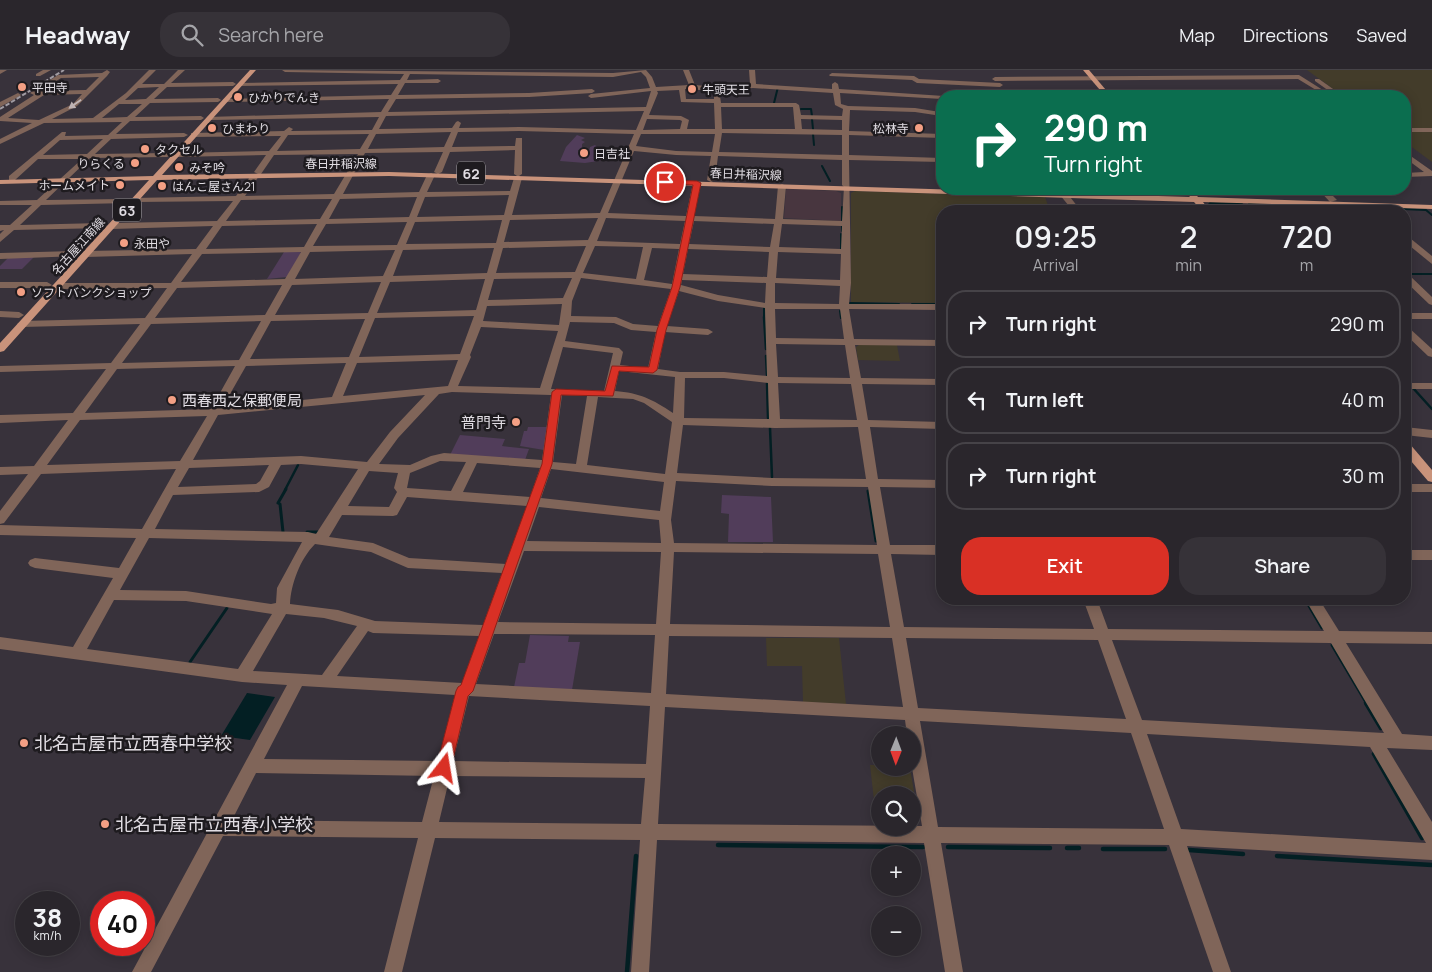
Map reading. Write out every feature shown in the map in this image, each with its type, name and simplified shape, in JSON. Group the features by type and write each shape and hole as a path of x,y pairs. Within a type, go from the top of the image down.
{"main road":[{"name":"名古屋江南線","path":"52,285 86,254 136,200 167,155 184,135 205,118 222,100 246,70"},
{"name":"名古屋江南線","path":"236,84 253,70"},
{"path":"1086,70 1103,90"},
{"name":"名古屋江南線","path":"0,349 75,254 125,201 178,154 205,118"},
{"name":"春日井稲沢線","path":"0,180 352,172 711,180 936,190"},
{"name":"春日井稲沢線","path":"0,180 12,178 64,179"},
{"name":"春日井稲沢線","path":"618,179 782,186 936,188"},
{"path":"1193,195 1201,205"},
{"name":"春日井稲沢線","path":"1206,195 1302,202 1400,205"},
{"name":"春日井稲沢線","path":"1216,195 1432,203"},
{"name":"春日井稲沢線","path":"1411,205 1432,206"},
{"name":"名古屋江南線","path":"0,336 21,320"},
{"path":"1411,453 1432,478"}],"street":[{"path":"0,72 4,70"},
{"path":"38,75 48,70"},
{"path":"96,120 153,70"},
{"path":"0,238 182,70"},
{"path":"270,84 282,73 332,70 409,71 478,74 533,81 593,83 654,89 716,89 752,86 836,88 936,97"},
{"path":"0,520 116,366 332,70"},
{"path":"1,119 43,121 205,118 394,97 469,96 533,81 593,83 613,76 642,70 654,89 655,93 567,300 551,392 547,464 511,570 464,691 393,972"},
{"path":"686,70 693,88"},
{"path":"752,70 754,105"},
{"path":"913,70 914,78"},
{"path":"1044,70 1057,90"},
{"path":"1191,70 1212,90"},
{"path":"78,652 409,71"},
{"path":"990,72 1003,90"},
{"path":"0,142 75,105 107,73"},
{"path":"89,92 33,93 60,76 107,73"},
{"path":"936,113 847,108 838,104 836,88 831,73 914,78 917,81 956,86 1000,85"},
{"path":"137,86 403,81 478,74"},
{"path":"1311,75 1332,90"},
{"path":"995,79 1299,76 1320,90"},
{"path":"452,389 466,357 477,324 508,216 518,176 519,129 533,81"},
{"path":"589,121 593,83"},
{"path":"336,400 411,219 422,194 435,174 447,149 472,88"},
{"path":"682,88 683,101 796,105 799,131"},
{"path":"711,180 719,130 716,89"},
{"path":"1,119 42,93"},
{"path":"0,105 18,95"},
{"path":"912,96 915,110"},
{"path":"118,102 222,100 385,114 524,112 589,121 638,131 799,131 936,136"},
{"path":"847,108 845,118 846,283 844,307 954,972"},
{"path":"194,135 519,129 646,113 686,120 683,130"},
{"path":"797,117 845,118"},
{"path":"12,178 79,120"},
{"path":"1411,130 1432,130"},
{"path":"59,138 184,135"},
{"path":"178,154 519,148"},
{"path":"630,148 676,153 936,160"},
{"path":"1411,148 1432,164"},
{"path":"36,157 167,155"},
{"path":"1411,159 1431,174 1411,175"},
{"path":"653,370 661,330 677,282 697,183"},
{"path":"775,424 770,306 773,250 782,186"},
{"path":"136,200 514,193"},
{"path":"1064,195 1072,205"},
{"path":"1329,195 1334,200"},
{"path":"0,203 125,201"},
{"path":"1302,202 1305,205"},
{"path":"112,226 603,215 846,224"},
{"path":"0,228 101,226"},
{"path":"1411,242 1432,261"},
{"path":"86,254 591,243 846,252"},
{"path":"638,282 642,277 648,245"},
{"path":"0,256 75,254"},
{"path":"0,286 115,287 578,275 638,282 771,280 846,283"},
{"path":"677,282 718,298 770,306 936,307"},
{"path":"1411,282 1432,302"},
{"path":"483,303 567,300"},
{"path":"0,314 21,320 148,322 480,313"},
{"path":"1411,316 1432,316"},
{"path":"477,324 564,324 616,320 631,327 708,332"},
{"path":"1411,333 1427,345 1432,354"},
{"path":"771,342 936,343"},
{"path":"559,344 615,350 618,352 609,394"},
{"path":"0,369 466,357"},
{"path":"615,368 773,380 936,382"},
{"path":"640,972 668,548 665,516 678,421 680,374"},
{"path":"1411,386 1432,386"},
{"path":"0,419 215,412 452,389 593,393 642,398 678,421 936,425"},
{"path":"242,676 283,608 284,588 306,545 324,534 368,466 436,390"},
{"path":"581,468 593,393"},
{"path":"1411,431 1432,434"},
{"path":"0,471 277,460 414,470 442,456 547,464 671,478 772,482 936,484"},
{"path":"455,496 473,459"},
{"path":"170,491 259,488 265,484 277,460"},
{"path":"339,510 393,512 402,492 400,488 405,470"},
{"path":"1411,488 1432,488"},
{"path":"402,492 534,502 665,516"},
{"path":"0,530 147,532 315,539 373,548 408,563 511,570"},
{"path":"519,546 936,550"},
{"path":"1411,555 1432,555"},
{"path":"35,563 123,574"},
{"path":"111,595 186,596 271,609 283,608 322,612 366,623 373,627 1432,638"},
{"path":"1092,605 1222,972"},
{"path":"1316,605 1398,742"},
{"path":"325,682 366,623"},
{"path":"0,644 78,652 242,676 325,682 1432,743"},
{"path":"140,972 298,680"},
{"path":"1376,740 1432,838"},
{"path":"252,766 653,771"},
{"path":"218,828 1175,837 1432,852"}],"shaded area":[{"path":"1307,70 1432,70 1432,128 1411,128 1411,90 1335,90"},
{"path":"1411,132 1432,132 1432,162 1411,146"},
{"path":"577,135 585,138 581,140 585,142 582,144 582,149 578,150 579,155 588,155 590,147 595,145 599,149 606,150 605,160 585,163 560,161 566,147"},
{"path":"786,190 836,191 841,193 841,221 784,218"},
{"path":"855,191 1045,197 1048,205 936,205 936,303 851,302 851,193"},
{"path":"299,251 301,253 287,277 267,279 284,252"},
{"path":"9,257 34,257 22,269 0,269 0,266"},
{"path":"859,345 897,345 900,361 858,360 856,347"},
{"path":"528,427 547,427 544,450 520,446 524,431 527,431"},
{"path":"460,435 505,439 502,446 529,449 525,460 450,455"},
{"path":"722,495 771,497 773,542 728,542 729,514 721,513"},
{"path":"530,635 569,636 568,642 580,642 572,690 514,687 519,663 525,663"},
{"path":"766,638 839,638 846,704 803,702 802,666 767,666"},
{"path":"247,693 275,697 250,740 221,736"},
{"path":"871,776 911,776 913,786 872,786"}],"waterway":[{"path":"774,103 778,87"},
{"path":"801,109 811,109 812,116"},
{"path":"812,119 813,129"},
{"path":"813,134 814,145"},
{"path":"822,166 830,181"},
{"path":"1209,205 1210,203 1242,204"},
{"path":"1249,204 1282,205"},
{"path":"842,207 842,220"},
{"path":"1411,209 1426,210 1432,215"},
{"path":"842,226 842,231"},
{"path":"841,234 841,249"},
{"path":"1411,274 1432,274"},
{"path":"850,303 899,304"},
{"path":"912,304 936,304"},
{"path":"764,308 764,317"},
{"path":"840,311 841,318"},
{"path":"764,317 766,349"},
{"path":"766,356 767,375"},
{"path":"767,383 768,418"},
{"path":"1413,388 1432,409"},
{"path":"770,428 772,477"},
{"path":"285,490 298,465"},
{"path":"283,532 280,504 278,503 286,489"},
{"path":"868,491 876,541"},
{"path":"307,532 320,532"},
{"path":"1309,605 1322,628"},
{"path":"190,662 227,608"},
{"path":"1332,645 1367,704"},
{"path":"1366,703 1381,728"},
{"path":"1374,754 1422,838"},
{"path":"718,845 923,847"},
{"path":"948,847 1050,848"},
{"path":"1067,848 1079,848"},
{"path":"1103,849 1165,849"},
{"path":"1189,850 1243,854"},
{"path":"627,972 636,856"},
{"path":"1277,856 1432,865"}],"railway":[{"path":"0,109 64,70"}],"place":[{"name":"平田寺","path":"22,87"},
{"name":"牛頭天王","path":"692,89"},
{"name":"ひかりでんき","path":"238,97"},
{"name":"ひまわり","path":"212,128"},
{"name":"松林寺","path":"919,128"},
{"name":"タクセル","path":"145,149"},
{"name":"日吉社","path":"584,153"},
{"name":"りらくる","path":"135,163"},
{"name":"みそ吟","path":"179,167"},
{"name":"ホームメイト","path":"120,185"},
{"name":"はんこ屋さん21","path":"162,186"},
{"name":"永田や","path":"124,243"},
{"name":"ソフトバンクショップ","path":"21,292"},
{"name":"西春西之保郵便局","path":"172,400"},
{"name":"普門寺","path":"516,422"},
{"name":"北名古屋市立西春中学校","path":"24,743"},
{"name":"北名古屋市立西春小学校","path":"105,824"}],"route":[{"path":"444,768 462,691 466,691 547,464 556,392 609,394 615,368 653,370 661,330 676,287 697,183 665,182"}]}
